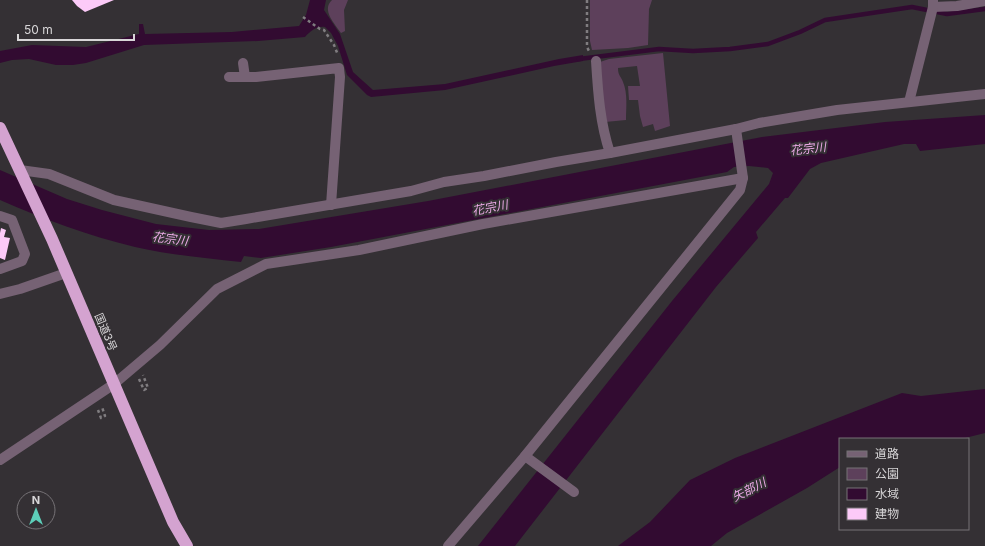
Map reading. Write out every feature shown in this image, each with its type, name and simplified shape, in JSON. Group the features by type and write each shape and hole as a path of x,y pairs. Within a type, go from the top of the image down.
{"highway":[{"name":"国道3号","path":"0,128 22,172 52,239 173,522 187,546"}],"street":[{"path":"909,102 933,4 957,6 985,1"},
{"path":"596,61 599,103 604,135 610,153"},
{"path":"243,63 245,77"},
{"path":"229,78 339,68 340,78 331,205"},
{"path":"22,172 49,174 114,200 221,222 411,191 444,182 610,153 736,129 759,123 838,110 985,94"},
{"path":"448,546 525,456 740,190 743,178 736,129"},
{"path":"0,460 114,384 160,346 217,289 266,264 359,250 483,224 743,178"},
{"path":"0,216 12,220 26,254 22,261 0,269"},
{"path":"0,294 20,289 66,273"},
{"path":"525,456 574,492"}],"path":[{"path":"587,0 587,47 596,61"},
{"path":"303,17 320,29 324,30 334,46 338,56 339,68"},
{"path":"138,378 144,390 148,388 142,373"},
{"path":"100,403 105,416 101,418"}],"green space":[{"path":"332,0 348,0 344,10 345,31 341,33 328,12 329,4"},
{"path":"590,0 652,0 649,9 648,45 628,48 592,50 590,41"},
{"path":"663,53 670,126 655,131 653,124 643,127 638,100 629,100 628,86 640,86 637,66 618,68 618,73 626,91 626,120 605,122 600,62 609,59"}],"water":[{"path":"310,0 326,0 324,10 340,34 353,72 373,90 445,84 583,55 583,61 445,90 371,97 367,95 347,75 338,46 331,33 325,27 316,28 305,37 258,41 144,45 86,63 73,65 56,65 29,59 12,60 0,63 0,51 32,45 86,47 139,34 139,24 143,24 145,34 232,32 299,26 306,15"},
{"name":"花宗川","path":"985,115 985,144 920,151 916,144 904,144 821,163 810,169 788,198 785,198 756,232 758,238 716,287 515,546 478,546 672,301 769,184 773,173 768,168 749,166 734,167 727,172 331,247 261,258 244,256 241,262 161,252 118,243 33,214 0,200 0,170 67,199 156,224 209,230 259,229 428,201 762,137 885,122"},
{"name":"矢部川","path":"985,389 985,433 965,438 839,438 839,468 807,488 727,533 711,546 618,546 650,522 690,480 735,458 902,393 921,396"}],"building":[{"path":"72,0 114,0 85,12"},
{"path":"1,228 6,230 4,237 10,238 5,260 0,258"}],"waterway":[{"path":"579,59 659,49 693,51 730,49 768,44 800,32 825,20 912,7 947,14 985,9"}]}
